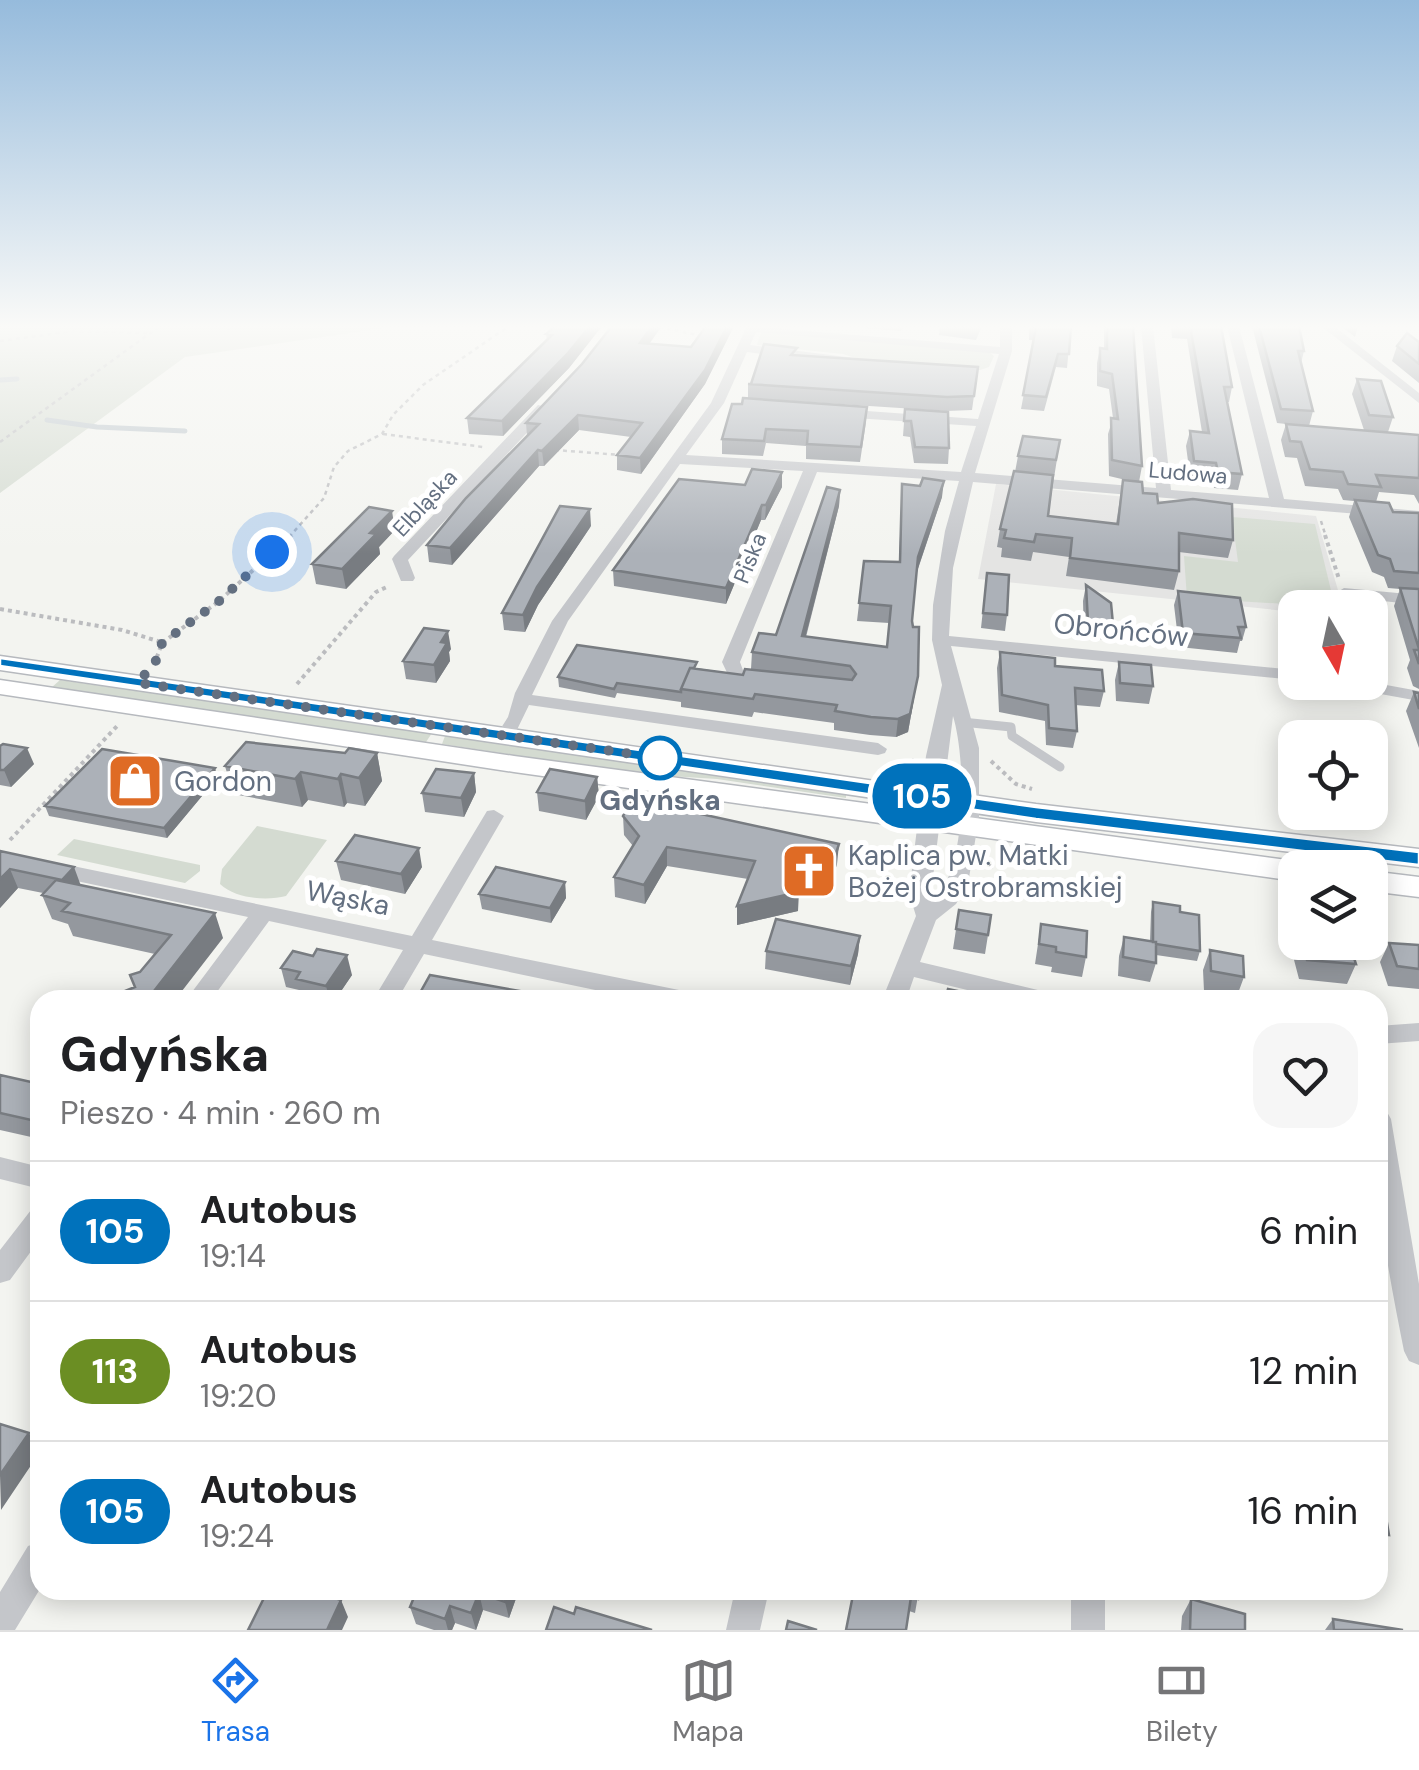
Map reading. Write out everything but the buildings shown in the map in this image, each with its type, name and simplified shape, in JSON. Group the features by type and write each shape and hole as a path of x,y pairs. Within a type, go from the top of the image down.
{"main road":[{"path":"0,663 505,736 1278,868"},
{"path":"47,694 41,689 43,683 65,673"},
{"path":"0,687 931,810"},
{"path":"968,816 1419,858"},
{"path":"1388,883 1419,887"}],"street":[{"name":"Elbląska","path":"407,578 400,559 548,402"},
{"path":"926,916 948,901 958,882 968,816 970,748 950,686 941,640 952,534 990,402"},
{"path":"1155,402 1164,493"},
{"path":"1252,402 1278,504"},
{"path":"505,736 560,621 717,404 736,405"},
{"path":"831,412 984,423"},
{"path":"1259,430 1278,432"},
{"name":"Ludowa","path":"675,459 969,477 1419,514"},
{"name":"Piska","path":"772,682 737,677 731,662 810,470"},
{"path":"1388,597 1419,600"},
{"name":"Obrońców","path":"941,640 1278,673"},
{"path":"898,990 926,916 920,893 936,756 950,686"},
{"path":"1388,690 1419,696"},
{"path":"523,699 878,749"},
{"path":"391,990 494,816"},
{"name":"Wąska","path":"0,854 638,990"},
{"path":"206,990 264,912"},
{"path":"908,968 1000,990"},
{"path":"1388,1034 1419,1032"},
{"path":"1388,1160 1407,1238 1419,1351"},
{"path":"0,1168 30,1176"},
{"path":"0,1271 30,1231"},
{"path":"0,1623 30,1574"},
{"path":"743,1630 750,1600"},
{"path":"1088,1600 1088,1630"}],"lane":[{"path":"962,722 1011,727 1012,736 1060,768"}],"path":[{"path":"0,442 55,402"},
{"path":"382,434 389,419 406,402"},
{"path":"138,683 158,658 162,643 218,602 299,528 324,498 334,467 348,451 382,434 505,448 619,454"},
{"path":"1316,507 1343,590"},
{"path":"294,688 376,592 407,578"},
{"path":"0,610 141,633 162,643"},
{"path":"0,854 119,724"}],"shaded area":[{"path":"0,402 124,402 0,493"},
{"path":"996,484 1316,516 1338,590 1278,590 1278,610 978,579"},
{"path":"1232,517 1315,524 1331,590 1278,590 1278,604 1187,598 1184,556 1238,562"},
{"path":"60,680 432,733 426,742 51,688"},
{"path":"445,736 846,793 846,798 717,779 637,774 442,744"},
{"path":"257,826 327,840 286,896 252,898 220,884 222,869"},
{"path":"74,839 200,865 200,871 185,883 57,855"}],"waterway":[{"path":"47,420 97,427 185,431"}],"bus line":[{"name":"105","path":"0,663 969,804 1419,859"}],"place":[{"name":"Gdyńska","path":"660,758"},
{"name":"Gordon","path":"135,781"},
{"name":"Kaplica pw. Matki Bożej Ostrobramskiej","path":"809,871"}],"route":[{"path":"272,552 218,602 162,643 158,658 138,683 660,758"}]}
